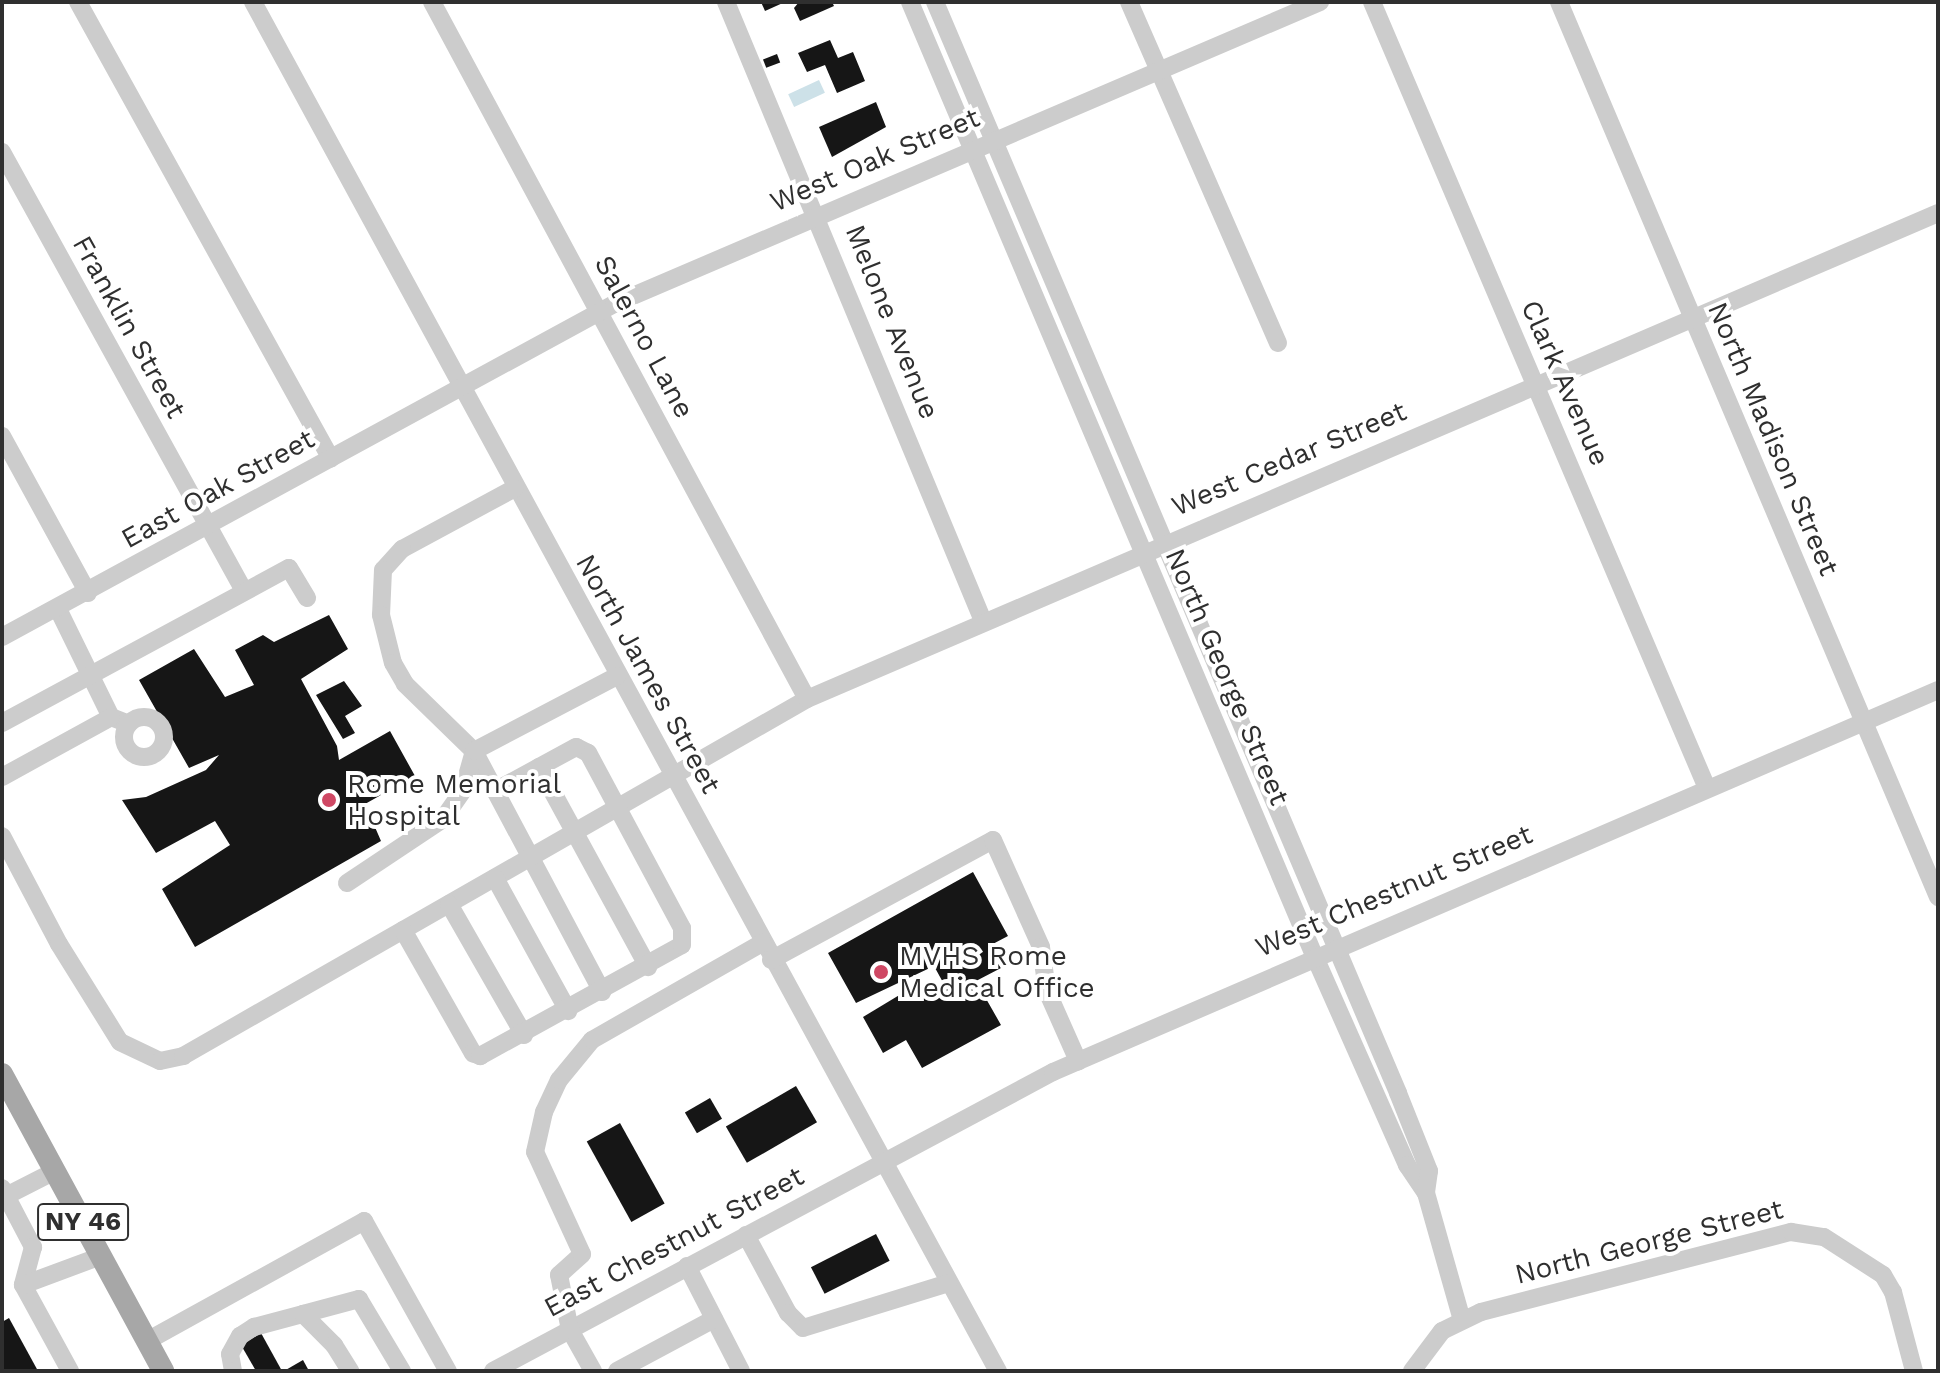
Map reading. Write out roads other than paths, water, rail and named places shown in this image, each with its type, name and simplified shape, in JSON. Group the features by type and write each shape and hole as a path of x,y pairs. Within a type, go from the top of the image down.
{"main road":[{"name":"NY 46","path":"3,1078 163,1371"}],"street":[{"path":"78,2 331,459"},
{"name":"North James Street","path":"253,2 766,952 998,1371"},
{"name":"Salerno Lane","path":"432,2 807,699"},
{"name":"Melone Avenue","path":"726,2 818,213 983,621"},
{"name":"North George Street","path":"910,2 1314,955 1407,1165 1426,1193 1462,1320"},
{"name":"North George Street","path":"935,2 1429,1171 1426,1193"},
{"path":"1129,2 1278,343"},
{"name":"West Oak Street","path":"460,389 599,312 818,213 1320,2"},
{"name":"Clark Avenue","path":"1372,2 1707,788"},
{"name":"North Madison Street","path":"1559,2 1938,897"},
{"name":"Franklin Street","path":"2,152 206,528 244,591"},
{"name":"West Cedar Street","path":"2,836 120,1042 144,1058 160,1061 183,1056 807,699 1938,213"},
{"name":"East Oak Street","path":"2,637 460,389"},
{"path":"2,436 88,593"},
{"path":"515,488 402,549 383,570 381,615 393,663 435,717 474,751 602,992"},
{"path":"2,723 289,568 307,598"},
{"path":"58,609 111,717 129,724"},
{"path":"347,883 443,819 463,790 474,751 617,676"},
{"name":"West Chestnut Street","path":"880,1161 1078,1061 1314,955 1938,690"},
{"path":"2,777 111,717"},
{"path":"403,930 473,1053 487,1056 674,952 685,937 620,807 582,747 495,791"},
{"path":"539,767 577,831 648,967"},
{"path":"593,1371 570,1330 559,1275 582,1254 535,1152 544,1112 559,1080 592,1040 993,840 1041,947 1041,970 1055,1016 1078,1061"},
{"path":"495,878 568,1011"},
{"path":"449,904 524,1035"},
{"name":"East Chestnut Street","path":"493,1371 880,1161"},
{"path":"55,1171 4,1192 33,1247 23,1285 70,1371"},
{"path":"147,1341 364,1221 448,1371"},
{"name":"North George Street","path":"1412,1371 1424,1349 1462,1320 1791,1232 1837,1243 1883,1275 1893,1292 1914,1371"},
{"path":"746,1235 788,1313 803,1328 948,1283"},
{"path":"23,1285 101,1256"},
{"path":"687,1266 741,1371"},
{"path":"233,1371 230,1354 240,1336 254,1327 359,1299 402,1371"},
{"path":"303,1314 326,1335 350,1371"},
{"path":"617,1371 714,1319"}],"place":[{"name":"Rome Memorial Hospital","path":"329,800"},
{"name":"MVHS Rome Medical Office","path":"881,972"}]}
